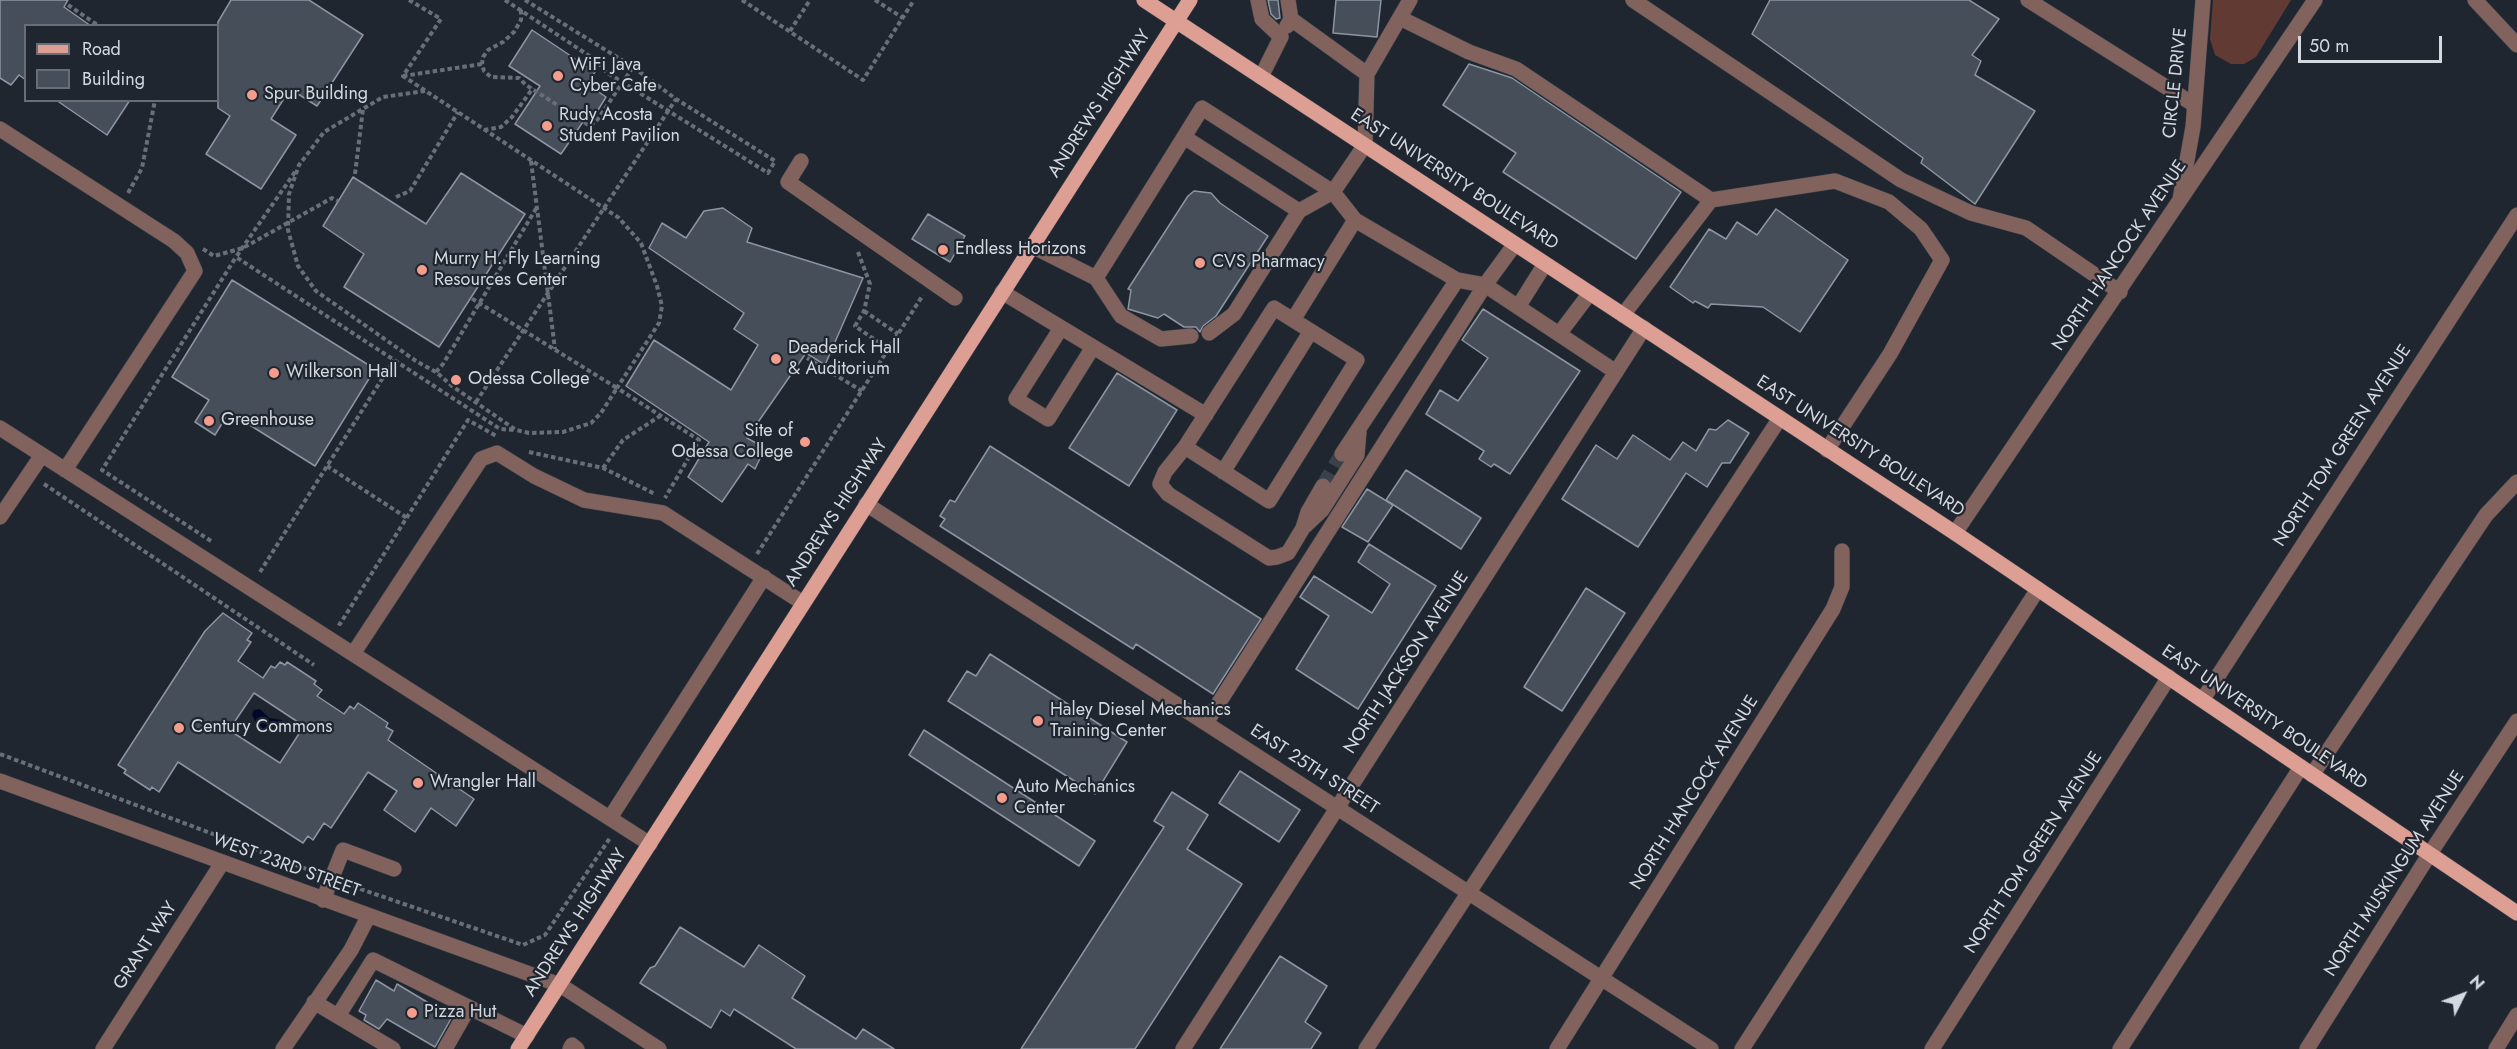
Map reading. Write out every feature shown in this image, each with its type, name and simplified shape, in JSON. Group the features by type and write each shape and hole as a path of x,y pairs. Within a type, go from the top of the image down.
{"main road":[{"name":"EAST UNIVERSITY BOULEVARD","path":"1144,0 1955,533 2203,699 2428,855 2517,913"},
{"name":"ANDREWS HIGHWAY","path":"523,1042 1190,0"}],"street":[{"path":"1258,0 1262,19 1281,37"},
{"path":"1261,76 1291,19 1288,0"},
{"path":"1209,333 1234,314 1299,211 1333,192 1365,145 1367,74 1410,0"},
{"path":"1633,0 1901,180 1971,213 2026,228 2120,292"},
{"path":"2028,0 2193,104"},
{"name":"CIRCLE DRIVE","path":"2179,205 2193,127 2193,104 2203,0"},
{"name":"NORTH HANCOCK AVENUE","path":"1955,533 2179,205 2315,0"},
{"path":"2475,0 2517,45"},
{"path":"1400,18 1469,52 1516,69 1711,200 1835,181 1889,202 1921,229 1942,260 1890,354 1827,450"},
{"path":"1291,19 1367,74"},
{"path":"1096,278 1202,108 1333,192 1355,220 1456,280 1485,285 1616,372"},
{"path":"0,129 174,241 187,253 195,272 66,470"},
{"path":"1184,137 1299,211"},
{"path":"801,161 788,182 955,298"},
{"path":"1623,315 1711,200"},
{"name":"NORTH TOM GREEN AVENUE","path":"2203,699 2512,237 2517,215"},
{"path":"1293,320 1355,220"},
{"path":"1206,723 1485,285 1515,244"},
{"path":"1032,246 1096,278 1121,316 1161,339 1191,336"},
{"path":"1518,307 1545,264"},
{"path":"1342,454 1456,280"},
{"path":"1002,292 1206,415"},
{"path":"1559,334 1590,293"},
{"path":"1185,447 1269,501 1357,360 1274,308 1185,447 1165,472 1160,484 1168,494 1269,558 1288,553 1323,486"},
{"path":"1061,328 1016,399 1048,419 1093,346"},
{"name":"NORTH JACKSON AVENUE","path":"1183,1049 1644,328"},
{"path":"1223,472 1311,331"},
{"path":"1366,1049 1780,418"},
{"path":"0,428 650,844"},
{"path":"1303,528 1322,510 1357,455 1359,430"},
{"path":"352,654 481,459 497,453 534,476 584,500 663,513 803,603"},
{"path":"0,517 42,455"},
{"path":"2120,1049 2307,771 2481,522 2517,482"},
{"name":"EAST 25TH STREET","path":"866,504 1711,1049"},
{"name":"NORTH HANCOCK AVENUE","path":"1557,1049 1833,609 1842,587 1842,551"},
{"path":"610,818 764,577"},
{"path":"1742,1049 2038,589"},
{"name":"NORTH TOM GREEN AVENUE","path":"1932,1049 2169,677"},
{"name":"NORTH MUSKINGUM AVENUE","path":"2307,1049 2428,855 2517,721"},
{"name":"WEST 23RD STREET","path":"0,781 560,985 659,1049"},
{"path":"323,900 343,850 394,869"},
{"name":"GRANT WAY","path":"103,1049 222,863"},
{"path":"283,1049 351,950 368,916"},
{"path":"351,950 469,1007 523,1042"},
{"path":"338,1016 373,960"},
{"path":"314,1002 393,1049"},
{"path":"445,1049 469,1007"},
{"path":"2496,1049 2517,1016"},
{"path":"570,1049 572,1046 577,1049"}],"path":[{"path":"404,76 441,19 409,0"},
{"path":"505,0 597,61 606,72 768,173 775,161 676,99 633,67 525,0"},
{"path":"742,0 863,80 914,0"},
{"path":"790,32 810,0"},
{"path":"876,0 903,18"},
{"path":"68,5 96,24"},
{"path":"521,10 521,20 514,32 503,42 488,50 482,64 484,71 491,77 519,78 525,85 590,126 598,119 633,67"},
{"path":"404,76 482,64"},
{"path":"236,257 500,429 545,433 578,428 591,423 601,413 659,323 662,306 641,243 632,231 604,208 404,76"},
{"path":"484,130 501,127 512,117 533,88"},
{"path":"102,470 236,257 324,132 383,97 425,91"},
{"path":"476,402 676,99"},
{"path":"118,191 126,197 142,168 156,102"},
{"path":"355,174 363,109"},
{"path":"396,197 410,191 458,112"},
{"path":"531,160 555,349"},
{"path":"298,166 289,194 288,231 298,266 316,291 416,361 436,372 516,430"},
{"path":"194,243 214,256 243,248 332,198 338,201"},
{"path":"436,372 480,304 537,207"},
{"path":"847,223 870,284 864,311 855,326 888,349"},
{"path":"471,298 699,440 664,499"},
{"path":"864,311 898,334"},
{"path":"807,358 862,391"},
{"path":"260,572 394,360"},
{"path":"603,468 623,440 661,416"},
{"path":"327,466 407,518"},
{"path":"44,484 314,665"}],"shaded area":[{"path":"2213,0 2291,0 2256,57 2244,64 2231,64 2215,55 2210,39"}],"water":[{"path":"260,709 269,718 282,720 283,730 274,734 257,726 252,714 254,710"}],"building":[{"path":"0,0 68,0 64,7 88,24 24,24 24,79 19,75 11,85 0,78"},
{"name":"Spur Building","path":"231,0 309,0 363,35 317,106 290,89 271,119 296,135 261,189 206,154 230,116 218,108 218,22"},
{"path":"1268,0 1278,0 1280,18 1276,19 1271,14"},
{"path":"1336,0 1381,0 1377,37 1333,33"},
{"path":"1770,0 1969,0 1999,19 1972,55 1981,61 1975,75 2035,111 1975,204 1921,163 1923,158 1752,34"},
{"name":"WiFi Java Cyber Cafe","path":"532,30 595,72 587,84 606,97 592,120 587,116 561,154 515,124 540,86 509,66"},
{"path":"1469,64 1512,78 1681,192 1636,259 1503,172 1516,153 1443,105"},
{"path":"59,102 129,102 107,135"},
{"name":"Murry H. Fly Learning Resources Center","path":"461,173 525,214 439,347 344,287 364,254 323,226 353,177 426,224"},
{"name":"CVS Pharmacy","path":"1194,191 1211,193 1220,203 1268,236 1216,316 1203,326 1200,332 1196,327 1184,327 1164,314 1158,318 1128,309 1131,290 1128,289 1188,196"},
{"name":"Deaderick Hall & Auditorium","path":"723,208 752,228 747,242 863,278 825,365 806,353 747,438 765,448 755,469 748,464 722,502 688,477 709,442 626,386 654,340 731,390 758,345 734,329 744,313 649,248 662,223 686,238 704,211"},
{"path":"1776,209 1848,260 1800,332 1763,307 1711,304 1708,308 1695,301 1693,303 1670,287 1709,229 1726,239 1737,222 1757,235"},
{"name":"Endless Horizons","path":"928,214 965,236 950,262 912,239"},
{"name":"Wilkerson Hall","path":"232,280 375,369 315,466 229,412 215,435 195,422 209,400 172,377"},
{"path":"1483,309 1580,371 1510,474 1494,464 1491,467 1479,459 1484,451 1426,414 1440,390 1458,401 1488,358 1462,340"},
{"path":"1117,373 1177,410 1129,486 1069,448"},
{"path":"1728,420 1749,433 1730,463 1722,463 1707,487 1686,473 1638,547 1562,499 1596,445 1617,459 1633,435 1670,460 1683,442 1696,451 1709,429 1716,430"},
{"path":"990,446 1261,619 1213,694 1136,644 1133,649 940,526 945,519 940,516 950,500 955,502"},
{"path":"1406,470 1481,518 1461,549 1386,500"},
{"path":"1367,489 1393,505 1368,542 1342,527"},
{"path":"1369,544 1436,586 1358,709 1296,669 1329,616 1300,597 1314,576 1372,613 1390,584 1358,562"},
{"path":"1586,588 1625,613 1562,711 1524,687"},
{"name":"Century Commons","path":"223,613 252,633 247,640 251,642 238,661 263,678 271,666 275,668 280,662 285,665 287,662 316,681 314,684 322,690 317,696 344,714 350,706 354,709 358,703 388,723 386,727 393,731 388,740 474,799 456,826 431,808 415,832 384,810 397,791 368,772 331,828 324,823 313,840 308,836 303,843 178,762 159,792 152,787 150,790 124,773 126,770 118,765 205,631","holes":["254,693 304,726 280,763 229,730"]},
{"name":"Haley Diesel Mechanics Training Center","path":"990,654 1127,742 1095,794 948,701 967,671 976,676"},
{"name":"Auto Mechanics Center","path":"924,730 1095,841 1079,866 909,755"},
{"path":"1240,771 1300,810 1279,842 1219,803"},
{"path":"1172,792 1208,815 1187,849 1242,884 1135,1049 1021,1049 1164,827 1154,821"},
{"path":"680,927 744,967 759,945 805,976 792,998 856,1039 863,1029 894,1049 796,1049 734,1009 730,1016 721,1010 711,1028 640,983 650,968 655,966"},
{"path":"1280,956 1327,986 1305,1022 1321,1033 1311,1049 1220,1049"},
{"path":"376,980 394,991 397,984 452,1017 435,1047 387,1019 379,1029 364,1020 366,1015 359,1011"}],"tunnel":[{"path":"1323,486 1342,454"}],"place":[{"name":"WiFi Java Cyber Cafe","path":"558,76"},
{"name":"Spur Building","path":"252,95"},
{"name":"Rudy Acosta Student Pavilion","path":"547,126"},
{"name":"Endless Horizons","path":"943,250"},
{"name":"CVS Pharmacy","path":"1200,263"},
{"name":"Murry H. Fly Learning Resources Center","path":"422,270"},
{"name":"Deaderick Hall & Auditorium","path":"776,359"},
{"name":"Wilkerson Hall","path":"274,373"},
{"name":"Odessa College","path":"456,380"},
{"name":"Greenhouse","path":"209,421"},
{"name":"Site of Odessa College","path":"805,442"},
{"name":"Haley Diesel Mechanics Training Center","path":"1038,721"},
{"name":"Century Commons","path":"179,728"},
{"name":"Wrangler Hall","path":"418,783"},
{"name":"Auto Mechanics Center","path":"1002,798"},
{"name":"Pizza Hut","path":"412,1013"}]}
